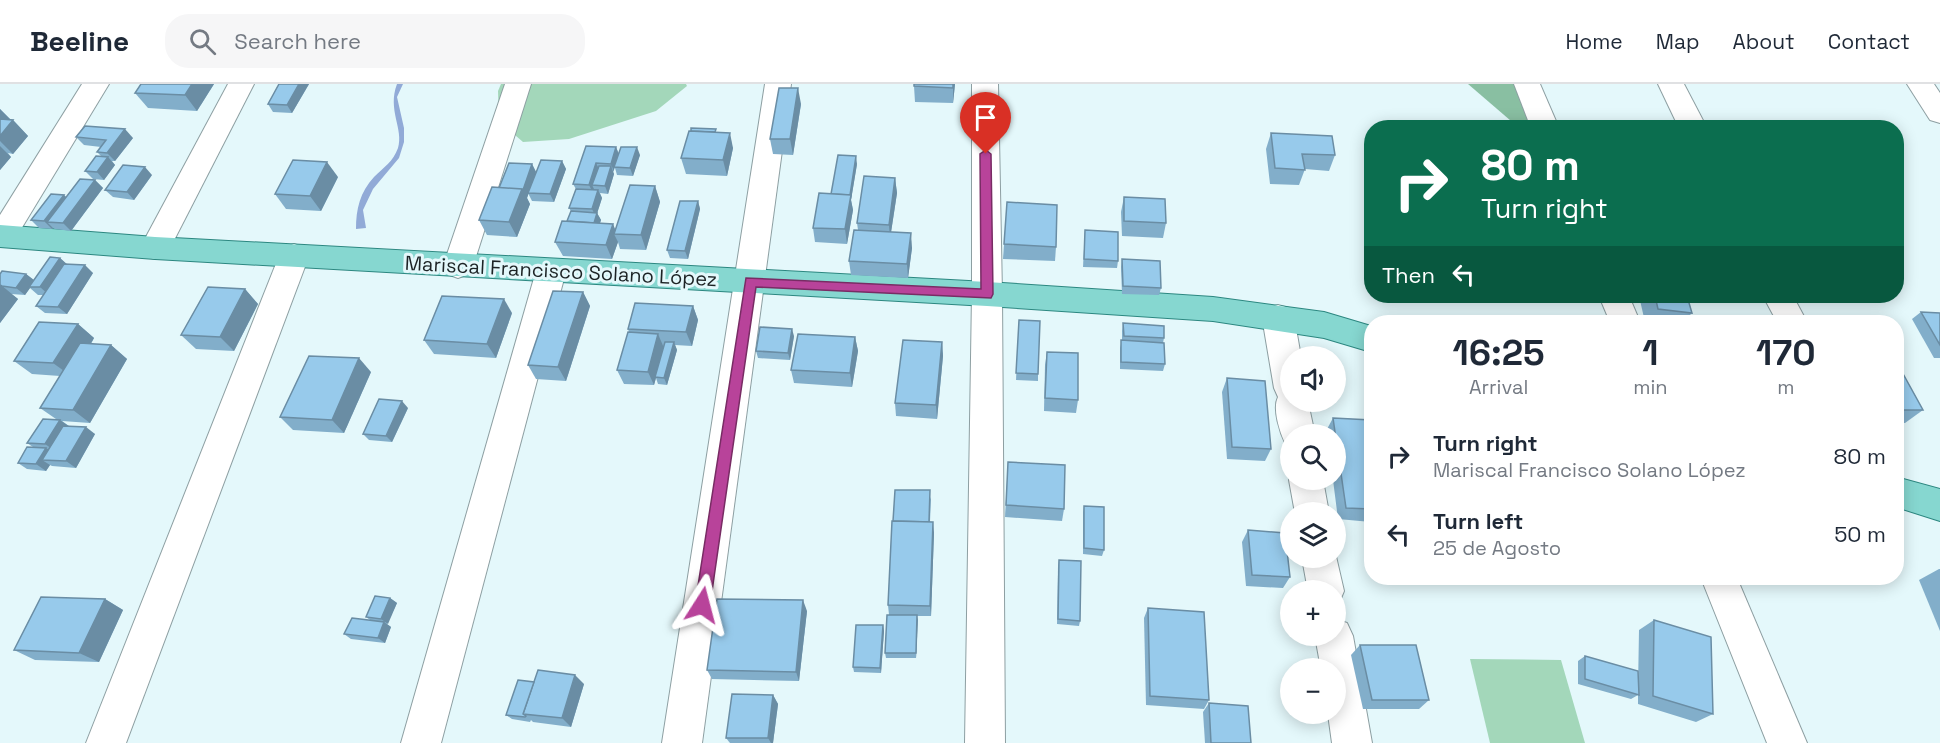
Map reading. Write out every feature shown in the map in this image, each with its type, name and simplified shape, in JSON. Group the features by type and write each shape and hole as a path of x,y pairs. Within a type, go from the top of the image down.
{"main road":[{"name":"Mariscal Francisco Solano López","path":"4,242 154,248 987,294 1213,309 1324,325 1364,337"},
{"path":"1904,494 1940,505"}],"street":[{"path":"4,242 96,84"},
{"path":"154,248 241,84"},
{"path":"458,266 518,84"},
{"path":"682,743 778,84"},
{"path":"985,84 987,294 985,743"},
{"path":"1527,84 1542,120"},
{"path":"1671,84 1689,120"},
{"path":"1920,84 1940,113"},
{"path":"106,743 294,256"},
{"path":"421,743 551,271"},
{"path":"1278,317 1283,346"},
{"path":"1722,585 1787,743"},
{"path":"1336,646 1352,743"}],"green space":[{"path":"501,84 686,84 687,86 656,111 569,139 523,142 499,121 498,91"},
{"path":"1468,84 1540,84 1553,120 1510,120"},
{"path":"1470,659 1561,660 1585,743 1490,743"}],"water":[{"path":"397,84 403,84 397,97 404,128 404,142 399,158 373,189 363,210 366,228 356,229 358,208 365,189 391,161 398,148 399,134 394,102"}],"building":[{"path":"141,84 192,84 185,95 135,93"},
{"path":"279,84 299,84 287,105 268,104"},
{"path":"914,84 953,84 953,88 914,86"},
{"path":"779,88 798,88 790,139 770,139"},
{"path":"0,119 13,120 0,136"},
{"path":"85,126 125,129 107,153 97,152 106,140 76,137"},
{"path":"691,128 716,129 715,132 691,131"},
{"path":"689,131 730,133 723,160 681,158"},
{"path":"1271,133 1332,136 1335,155 1302,154 1305,170 1275,168"},
{"path":"586,146 616,147 611,164 596,163 589,185 573,184"},
{"path":"621,147 637,147 630,168 614,167"},
{"path":"838,155 856,156 850,195 831,194"},
{"path":"96,156 108,157 97,172 85,171"},
{"path":"293,160 327,162 310,196 275,194"},
{"path":"541,160 562,161 550,194 528,193"},
{"path":"509,163 532,164 523,190 499,188"},
{"path":"123,165 145,167 127,192 105,190"},
{"path":"599,166 611,166 605,186 592,185"},
{"path":"864,176 895,178 889,225 857,223"},
{"path":"80,179 95,180 63,223 47,222"},
{"path":"630,185 655,186 641,235 614,234"},
{"path":"492,187 522,189 509,222 479,220"},
{"path":"576,189 598,190 592,209 569,208"},
{"path":"819,193 851,195 845,229 813,228"},
{"path":"51,194 64,195 44,221 31,220"},
{"path":"1124,197 1165,199 1166,223 1124,221"},
{"path":"680,201 698,201 685,251 667,250"},
{"path":"1007,202 1057,205 1056,247 1004,244"},
{"path":"571,211 597,213 594,223 567,221"},
{"path":"562,221 613,224 606,245 555,242"},
{"path":"854,230 911,233 907,264 849,261"},
{"path":"1085,230 1118,232 1118,261 1084,259"},
{"path":"50,257 60,258 40,287 29,287"},
{"path":"1122,259 1160,261 1161,288 1123,286"},
{"path":"64,264 85,265 58,307 36,306"},
{"path":"2,271 26,274 16,288 0,285"},
{"path":"208,287 245,289 220,337 181,335"},
{"path":"553,291 583,292 558,367 528,365"},
{"path":"442,296 504,299 487,344 424,340"},
{"path":"635,303 693,306 686,332 628,329"},
{"path":"1657,303 1689,303 1692,313 1658,309"},
{"path":"1921,312 1940,313 1940,345"},
{"path":"1019,320 1040,321 1038,374 1016,373"},
{"path":"39,322 78,324 53,363 14,361"},
{"path":"1123,323 1164,326 1164,338 1124,336"},
{"path":"760,327 792,329 788,353 756,351"},
{"path":"628,332 658,334 648,372 617,370"},
{"path":"798,334 855,337 850,373 791,370"},
{"path":"903,340 942,342 936,405 895,403"},
{"path":"1121,340 1164,343 1165,364 1121,362"},
{"path":"665,342 674,342 664,378 655,377"},
{"path":"80,343 111,345 73,410 40,408"},
{"path":"1047,352 1078,353 1078,400 1045,398"},
{"path":"309,356 359,358 332,420 280,417"},
{"path":"1904,376 1923,410 1904,410"},
{"path":"1227,378 1265,381 1271,449 1232,447"},
{"path":"379,399 402,401 386,436 363,434"},
{"path":"1333,418 1364,420 1364,509 1346,508 1343,490 1346,490 1346,424 1334,424"},
{"path":"43,419 60,420 45,444 27,443"},
{"path":"63,426 86,427 66,461 42,460"},
{"path":"27,447 46,448 36,464 18,463"},
{"path":"1008,462 1065,465 1064,509 1006,505"},
{"path":"895,490 930,490 929,522 893,521"},
{"path":"1084,506 1104,507 1104,550 1084,548"},
{"path":"892,521 933,522 930,606 888,605"},
{"path":"1248,530 1280,533 1280,568 1289,568 1290,577 1252,575"},
{"path":"1059,560 1081,561 1080,621 1058,619"},
{"path":"375,596 390,598 381,619 366,617"},
{"path":"41,597 105,599 79,653 14,650"},
{"path":"717,599 803,600 796,672 707,670"},
{"path":"1148,608 1204,612 1209,700 1150,696"},
{"path":"887,615 917,615 916,653 885,653"},
{"path":"352,618 384,622 378,638 344,634"},
{"path":"1654,620 1711,637 1713,714 1653,696"},
{"path":"856,625 883,625 880,668 853,667"},
{"path":"1360,645 1416,645 1429,700 1372,700"},
{"path":"1585,656 1638,671 1639,695 1585,679"},
{"path":"538,670 575,675 562,718 523,714"},
{"path":"518,680 534,682 523,714 525,717 506,715"},
{"path":"732,694 773,695 768,738 726,738"},
{"path":"1209,703 1248,706 1251,743 1211,743"}],"route":[{"path":"702,605 750,282 987,294 986,154"}]}
